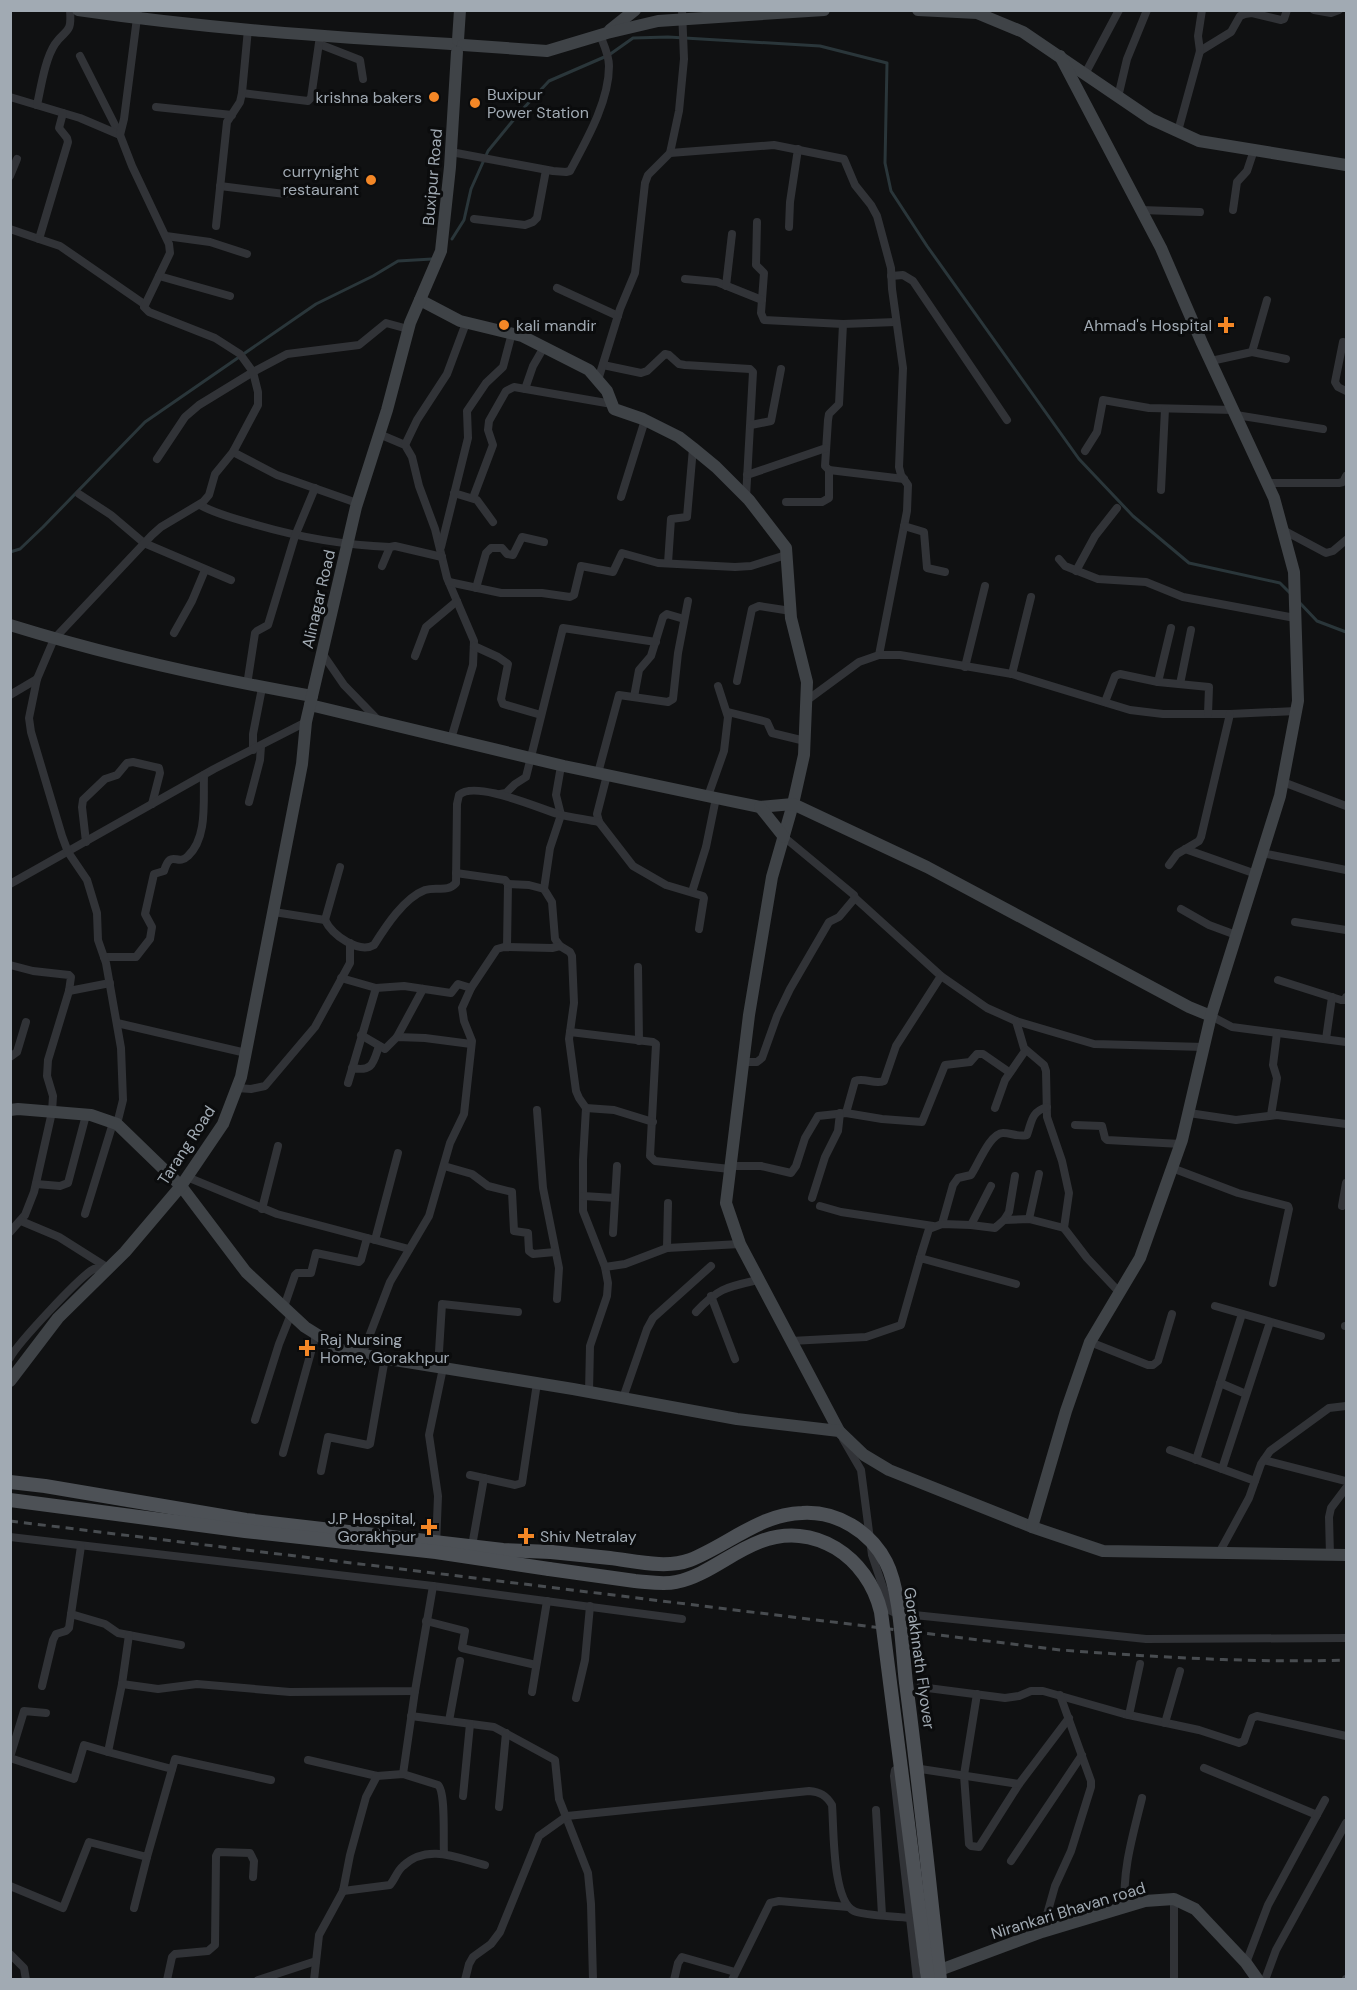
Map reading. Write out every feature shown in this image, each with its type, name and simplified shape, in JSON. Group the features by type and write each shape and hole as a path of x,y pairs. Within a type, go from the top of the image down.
{"main road":[{"path":"10,1482 246,1520 436,1547"},
{"path":"10,1500 245,1531 436,1547"},
{"name":"Gorakhnath Flyover","path":"436,1547 472,1546 657,1563 679,1563 710,1551 772,1518 802,1513 833,1516 858,1529 872,1541 888,1565 896,1594 918,1768 939,1980"},
{"name":"Gorakhnath Flyover","path":"436,1547 526,1566 607,1578 662,1583 696,1576 743,1549 780,1536 813,1538 842,1551 861,1568 873,1587 881,1611 928,1980"}],"street":[{"path":"37,105 46,68 55,44 71,24 70,10"},
{"path":"78,10 138,15 319,40 547,51 681,15 816,11"},
{"name":"Buxipur Road","path":"420,300 441,252 451,152 460,10"},
{"path":"604,34 635,10"},
{"path":"918,10 977,13 1023,32 1151,119 1199,141 1347,165"},
{"path":"1085,74 1119,10"},
{"path":"1118,97 1127,58 1147,10"},
{"path":"1178,131 1200,51 1198,36 1202,10"},
{"path":"1200,51 1231,32 1240,16 1252,13 1281,20 1284,19 1287,10"},
{"path":"1314,10 1331,14 1339,10"},
{"path":"120,135 138,15"},
{"path":"598,380 618,316 633,281 645,183 648,176 670,153 679,111 684,59 681,15"},
{"path":"216,226 227,122 240,102 248,29"},
{"path":"451,152 546,170 570,171 599,114 609,66 604,34"},
{"path":"319,40 360,60 363,80"},
{"path":"242,93 308,101 311,98 319,40"},
{"path":"80,56 120,135 132,166 166,236 170,253 144,304"},
{"path":"1032,1527 1066,1411 1090,1342 1140,1258 1181,1144 1211,1016 1283,782 1298,701 1294,578 1274,498 1161,248 1060,56"},
{"path":"10,97 63,113 120,135"},
{"path":"156,107 232,115"},
{"path":"39,238 68,142 59,128 63,113"},
{"path":"670,153 764,145 798,149 844,159 855,185 877,216 890,261 903,381 899,467 908,485 904,526 879,655"},
{"path":"789,227 790,202 798,149"},
{"path":"1233,210 1238,182 1247,171 1254,150"},
{"path":"10,176 17,159"},
{"path":"474,219 525,225 533,222 537,218 546,170"},
{"path":"220,186 285,194"},
{"path":"1141,210 1200,212"},
{"path":"757,222 756,265 764,273 762,317 768,321 843,324 896,322"},
{"path":"10,229 60,246 144,304 149,312 215,338 242,356 253,372 258,392 258,405 233,452 215,474 208,495 200,505 161,527 54,639 37,679 29,718 30,732 62,836 68,852 87,880 97,913 98,940 110,984 121,1048 123,1100 85,1214"},
{"path":"726,286 732,234"},
{"path":"166,236 210,242 247,254"},
{"path":"891,276 903,275 913,281 1007,420"},
{"path":"159,276 230,296"},
{"path":"686,279 717,282 762,300"},
{"path":"557,288 618,316"},
{"path":"420,300 466,323 522,336 589,370 607,391 614,409 645,420 679,437 716,467 746,497 786,548 791,611 807,682 804,755 772,877 749,1015 726,1203 740,1244 758,1280 861,1470 872,1554 891,1611 1146,1639 1347,1638"},
{"name":"Alinagar Road","path":"274,912 302,764 306,722 357,503 408,329 420,300"},
{"path":"1252,352 1267,300"},
{"path":"157,459 186,417 200,405 287,354 359,345 387,323 408,329"},
{"path":"405,445 417,420 447,374 466,323"},
{"path":"843,324 839,405 829,414 825,466 829,470 904,479"},
{"path":"441,554 468,438 467,411 486,383 503,367 512,333"},
{"path":"1343,342 1335,382 1338,387 1347,390"},
{"path":"525,389 533,366 544,347"},
{"path":"1211,362 1252,352 1286,359"},
{"path":"603,365 641,373 665,354 685,365 750,369 754,376 746,497"},
{"path":"751,425 771,421 781,369"},
{"path":"473,498 493,445 488,430 489,421 506,391 514,387 612,404"},
{"path":"1085,451 1097,432 1103,400 1166,409 1235,413 1323,429"},
{"path":"1161,490 1166,409"},
{"path":"621,497 645,420"},
{"path":"379,434 405,445 412,457 449,582 474,646 473,665 451,740"},
{"path":"668,563 671,519 687,516 693,448"},
{"path":"747,475 826,448"},
{"path":"233,452 266,470 357,503"},
{"path":"786,502 822,502 829,498 829,470"},
{"path":"1267,483 1345,480"},
{"path":"247,685 255,633 268,625 296,536 315,488"},
{"path":"454,493 479,502 493,522"},
{"path":"79,494 111,515 144,543 231,580"},
{"path":"200,505 218,514 296,536 347,545 395,546 441,554"},
{"path":"1076,570 1095,536 1118,508"},
{"path":"904,526 924,532 927,568 945,572"},
{"path":"1282,530 1326,553 1333,551 1347,540"},
{"path":"476,588 486,553 491,548 502,548 507,554 513,555 522,537 544,542"},
{"path":"382,566 390,547"},
{"path":"449,582 501,593 542,593 570,597 574,595 581,566 613,572 616,570 620,556 624,553 650,562 742,567 786,555"},
{"path":"1059,559 1065,566 1104,580 1146,582 1183,597 1295,614"},
{"path":"174,633 206,570"},
{"path":"965,667 985,586"},
{"path":"1012,674 1031,597"},
{"path":"415,656 420,637 426,627 457,601"},
{"path":"688,602 678,653 673,699 668,702 619,695 617,698 602,774 597,814 599,822 633,866 666,885 703,896 699,928"},
{"path":"737,681 752,609 759,606 791,611"},
{"path":"633,697 640,667 651,656 665,614 684,619"},
{"path":"10,625 153,665 311,700 380,722 561,766 760,807 793,804 927,867 1232,1028 1347,1042"},
{"path":"499,795 506,793 526,777 563,628 656,642"},
{"path":"1158,682 1171,628"},
{"path":"1180,684 1191,630"},
{"path":"474,646 508,664 501,699 503,704 542,715"},
{"path":"322,653 344,685 380,722"},
{"path":"806,701 859,662 879,655 900,656 1012,674 1130,710 1163,714 1296,711"},
{"path":"1105,702 1117,674 1158,682 1209,687 1208,714"},
{"path":"10,695 37,679"},
{"path":"692,892 708,841 712,797 724,751 728,712 718,686"},
{"path":"249,802 260,760 253,734 262,688"},
{"path":"728,712 767,722 772,733 805,741"},
{"path":"1170,865 1177,854 1199,841 1201,837 1230,714"},
{"path":"10,884 204,775 306,722"},
{"path":"86,842 83,800 105,778 117,775 127,763 133,762 159,768 160,773 152,804"},
{"path":"561,766 556,795 561,815 550,848 544,889 552,902 555,939 572,956 574,1003 569,1046 576,1091 586,1107 582,1160 585,1217 605,1267 608,1283 607,1296 590,1346 589,1392"},
{"path":"104,957 136,957 150,939 153,927 145,914 154,874 164,871 170,859 188,857 201,836 204,775"},
{"path":"1283,782 1347,806"},
{"path":"274,912 325,920 334,933 350,942 364,948 374,945 412,897 426,890 447,889 456,883 457,804 459,795 463,792 471,790 499,795 561,815 599,822"},
{"path":"760,807 784,837 855,895 855,898 941,976 987,1008 1016,1021 1094,1044 1204,1047"},
{"path":"1185,849 1256,874"},
{"path":"1262,853 1347,870"},
{"path":"325,920 340,867"},
{"path":"456,873 501,879 508,884 507,947"},
{"path":"508,884 529,885 544,889"},
{"path":"743,1062 757,1062 762,1058 777,1016 790,989 829,922 839,917 855,898"},
{"path":"1180,909 1209,925 1236,935"},
{"name":"Tarang Road","path":"10,1381 58,1318 125,1252 184,1182 223,1124 237,1088 246,1053 274,912"},
{"path":"1295,922 1347,930"},
{"path":"237,1088 251,1089 265,1086 315,1027 350,963 350,942"},
{"path":"362,1355 390,1282 429,1216 450,1143 465,1107 471,1044 462,1008 471,988 497,949 560,946"},
{"path":"10,965 33,971 71,976 69,991 48,1060 47,1076 53,1096 52,1112 36,1184 21,1221 10,1232"},
{"path":"638,967 639,1041"},
{"path":"812,1198 825,1157 838,1131 855,1081 858,1079 884,1081 896,1046 941,976"},
{"path":"341,978 376,988 404,986 451,993 458,984 471,988"},
{"path":"1278,980 1341,1000 1347,997"},
{"path":"69,991 110,984"},
{"path":"348,1083 376,988"},
{"path":"361,1035 385,1049 388,1047 397,1037 423,989"},
{"path":"1326,1040 1332,997"},
{"path":"1016,1021 1025,1051 1045,1067 1048,1122 1070,1193 1064,1228"},
{"path":"11,1056 17,1052 26,1023"},
{"path":"117,1023 246,1053"},
{"path":"570,1032 653,1042 657,1048 650,1156 652,1160 731,1168 761,1166 791,1173 796,1166 805,1138 818,1116 843,1113 919,1122 924,1120 945,1065 970,1062 980,1053 1009,1072"},
{"path":"1271,1115 1277,1078 1273,1065 1277,1033"},
{"path":"397,1037 471,1044"},
{"path":"352,1068 363,1071 368,1069 373,1063 379,1046"},
{"path":"995,1108 1009,1072 1025,1051"},
{"path":"586,1107 614,1110 652,1122"},
{"path":"791,1341 866,1336 901,1325 926,1235 938,1225 953,1185 958,1178 973,1173 994,1137 1002,1133 1027,1135 1032,1115 1039,1109 1047,1107"},
{"path":"10,1110 86,1114 115,1123 184,1182 246,1272 305,1327 345,1352 737,1419 839,1431 864,1455 889,1470 1032,1527 1103,1551 1347,1555"},
{"path":"537,1110 543,1188 559,1268 557,1299"},
{"path":"1189,1113 1236,1120 1271,1115 1347,1124"},
{"path":"36,1184 64,1185 68,1183 86,1114"},
{"path":"1075,1125 1102,1126 1107,1140 1181,1144"},
{"path":"262,1209 278,1146"},
{"path":"255,1420 279,1344 295,1275 311,1273 316,1253 359,1262 361,1260 371,1239 398,1153"},
{"path":"444,1166 472,1174 486,1185 512,1192 514,1195 512,1228 514,1231 528,1233 529,1251 533,1254 555,1252"},
{"path":"613,1233 617,1166"},
{"path":"1172,1168 1238,1193 1288,1206 1273,1283"},
{"path":"1029,1219 1039,1174"},
{"path":"820,1206 841,1212 938,1225 995,1228 1009,1212 1016,1176"},
{"path":"184,1182 262,1209 410,1249"},
{"path":"1342,1206 1347,1183"},
{"path":"971,1225 991,1186"},
{"path":"583,1196 615,1198"},
{"path":"667,1248 668,1203"},
{"path":"1004,1220 1029,1219 1064,1228 1087,1258 1120,1293"},
{"path":"21,1221 59,1237 104,1273"},
{"path":"605,1267 625,1264 667,1248 740,1244"},
{"path":"920,1258 1016,1284"},
{"path":"623,1398 653,1318 711,1266"},
{"path":"10,1358 51,1309 93,1269 104,1273"},
{"path":"696,1312 711,1296 727,1287 758,1280"},
{"path":"711,1296 735,1359"},
{"path":"436,1547 438,1496 429,1435 440,1367 440,1308 442,1304 518,1312"},
{"path":"1215,1306 1321,1336"},
{"path":"1090,1342 1153,1365 1158,1361 1172,1314"},
{"path":"1197,1460 1242,1314"},
{"path":"1222,1469 1270,1322"},
{"path":"283,1453 316,1334"},
{"path":"321,1470 328,1437 368,1445 371,1442 385,1358"},
{"path":"471,1475 515,1485 522,1483 537,1383"},
{"path":"1221,1383 1246,1394"},
{"path":"1219,1553 1249,1498 1264,1460 1270,1451 1320,1413 1329,1408 1347,1406"},
{"path":"1170,1450 1255,1481"},
{"path":"1264,1460 1347,1481"},
{"path":"472,1546 484,1478"},
{"path":"1330,1555 1329,1517 1331,1508 1347,1488"},
{"path":"10,1537 433,1586 682,1619"},
{"path":"42,1686 53,1640 59,1632 68,1630 81,1546"},
{"path":"403,1774 433,1586"},
{"path":"532,1692 547,1600"},
{"path":"576,1698 585,1660 590,1606"},
{"path":"71,1614 105,1624 118,1633 181,1645"},
{"path":"426,1621 465,1632 462,1648 536,1665"},
{"path":"108,1752 129,1635"},
{"path":"449,1721 460,1661"},
{"path":"1129,1715 1140,1664"},
{"path":"1165,1723 1180,1671"},
{"path":"122,1684 158,1689 197,1684 290,1692 415,1691"},
{"path":"920,1687 1011,1698 1037,1690 1129,1715 1199,1730 1239,1743 1244,1741 1252,1718 1257,1716 1347,1736"},
{"path":"977,1694 964,1775 969,1844 974,1847 979,1846 1018,1784 1069,1718"},
{"path":"1042,1932 1055,1886 1071,1851 1091,1794 1091,1781 1060,1695"},
{"path":"46,1713 24,1711 10,1757 74,1779 84,1745 172,1769"},
{"path":"411,1716 494,1727 555,1760 558,1793 588,1874 593,1980"},
{"path":"463,1796 470,1724"},
{"path":"499,1807 506,1733"},
{"path":"1011,1861 1082,1755"},
{"path":"134,1908 173,1760 271,1780"},
{"path":"308,1760 377,1776 403,1774 430,1782 442,1789 444,1854"},
{"path":"917,1980 895,1770 922,1768 1018,1784"},
{"path":"1204,1768 1317,1815"},
{"path":"314,1980 320,1930 342,1891 366,1797 377,1776"},
{"path":"465,1980 473,1958 491,1944 500,1932 539,1836 567,1816 808,1791 820,1792 828,1798 832,1806 838,1886 845,1904 855,1912 910,1918"},
{"path":"1125,1908 1123,1887 1126,1860 1142,1798"},
{"path":"1246,1963 1268,1905 1325,1800"},
{"path":"876,1810 882,1915"},
{"path":"1265,1980 1276,1950 1347,1823"},
{"path":"10,1886 63,1908 89,1842 147,1857"},
{"path":"167,1980 172,1957 175,1954 208,1951 215,1945 216,1856 218,1852 250,1853 254,1861 253,1877"},
{"path":"342,1891 387,1887 393,1883 398,1872 409,1862 425,1854 444,1854 485,1865"},
{"path":"1174,1980 1174,1899 1195,1909 1246,1963 1258,1980"},
{"name":"Nirankari Bhavan road","path":"939,1980 940,1970 1042,1932 1145,1901 1174,1899"},
{"path":"674,1980 678,1963 682,1957 734,1976 770,1903 779,1901 849,1907"},
{"path":"10,1954 17,1958 24,1968 26,1980"},
{"path":"258,1980 316,1961"}],"waterway":[{"path":"452,239 464,220 471,189 488,151 520,112 549,81 609,55 633,38 668,37 820,46 887,63 885,163 891,191 927,246 1079,459 1133,516 1189,563 1280,583 1290,593"},
{"path":"10,552 20,549 43,527 145,422 316,304 398,261 432,259"},
{"path":"1299,602 1317,621 1346,632"}],"railway":[{"path":"10,1521 1061,1650 1239,1660 1346,1660"}],"place":[{"name":"krishna bakers","path":"434,97"},
{"name":"Buxipur Power Station","path":"475,103"},
{"name":"currynight restaurant","path":"371,180"},
{"name":"kali mandir","path":"504,325"},
{"name":"Ahmad's Hospital","path":"1226,325"},
{"name":"Raj Nursing Home, Gorakhpur","path":"307,1348"},
{"name":"J.P Hospital, Gorakhpur","path":"429,1527"},
{"name":"Shiv Netralay","path":"526,1536"}]}
